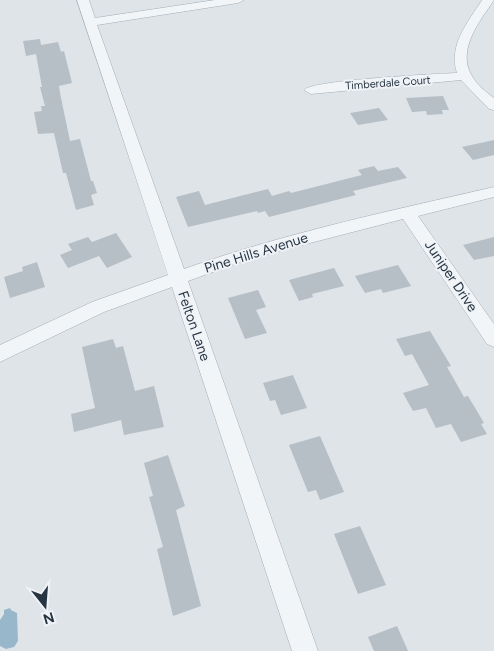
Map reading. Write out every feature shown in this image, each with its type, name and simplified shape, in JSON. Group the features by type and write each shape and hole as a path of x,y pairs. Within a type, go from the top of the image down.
{"street":[{"name":"Felton Lane","path":"83,0 305,651"},
{"path":"91,22 238,0"},
{"path":"488,0 465,35 462,56 465,76 494,106"},
{"name":"Timberdale Court","path":"311,90 349,85 465,76"},
{"name":"Pine Hills Avenue","path":"0,354 98,307 272,246 494,192"},
{"name":"Juniper Drive","path":"407,212 494,339"}],"water":[{"path":"10,608 17,613 18,641 14,647 6,649 0,646 0,620 4,610"}],"building":[{"path":"40,39 41,45 58,42 61,52 64,51 72,83 59,86 70,141 80,139 91,181 93,181 97,193 91,195 94,205 76,210 66,173 63,173 54,133 38,134 34,112 42,111 41,106 45,106 40,87 42,87 36,54 26,56 23,41"},
{"path":"443,96 449,110 442,110 443,114 427,115 426,111 412,112 406,98"},
{"path":"379,108 388,120 358,125 350,113"},
{"path":"494,140 494,155 473,160 462,147"},
{"path":"374,166 378,171 398,167 407,178 353,191 356,195 269,217 265,211 258,213 257,211 188,227 176,197 199,191 205,205 268,189 272,196 362,175 358,170"},
{"path":"116,233 132,257 107,268 99,256 68,268 60,255 72,250 68,244 88,237 92,242"},
{"path":"494,237 494,256 474,260 463,245"},
{"path":"37,262 45,287 10,298 4,277 23,271 22,267"},
{"path":"398,265 411,286 383,293 381,289 365,293 355,276"},
{"path":"334,268 344,286 312,294 313,297 299,301 289,280"},
{"path":"258,290 266,307 256,310 267,333 245,339 228,298"},
{"path":"430,331 451,366 447,367 464,397 468,396 484,423 481,424 487,434 461,442 451,424 436,428 426,408 413,411 403,393 429,385 412,354 405,356 396,339"},
{"path":"113,339 116,348 123,346 135,391 154,386 164,427 124,435 121,420 74,432 71,414 95,408 82,347"},
{"path":"293,375 307,408 281,415 275,400 270,401 263,383"},
{"path":"320,436 344,492 320,500 316,490 308,492 289,445"},
{"path":"168,455 185,506 176,510 201,606 173,616 157,549 163,547 149,497 153,496 144,463"},
{"path":"360,526 386,585 358,594 334,534"},
{"path":"397,626 408,651 374,651 368,637"}]}
